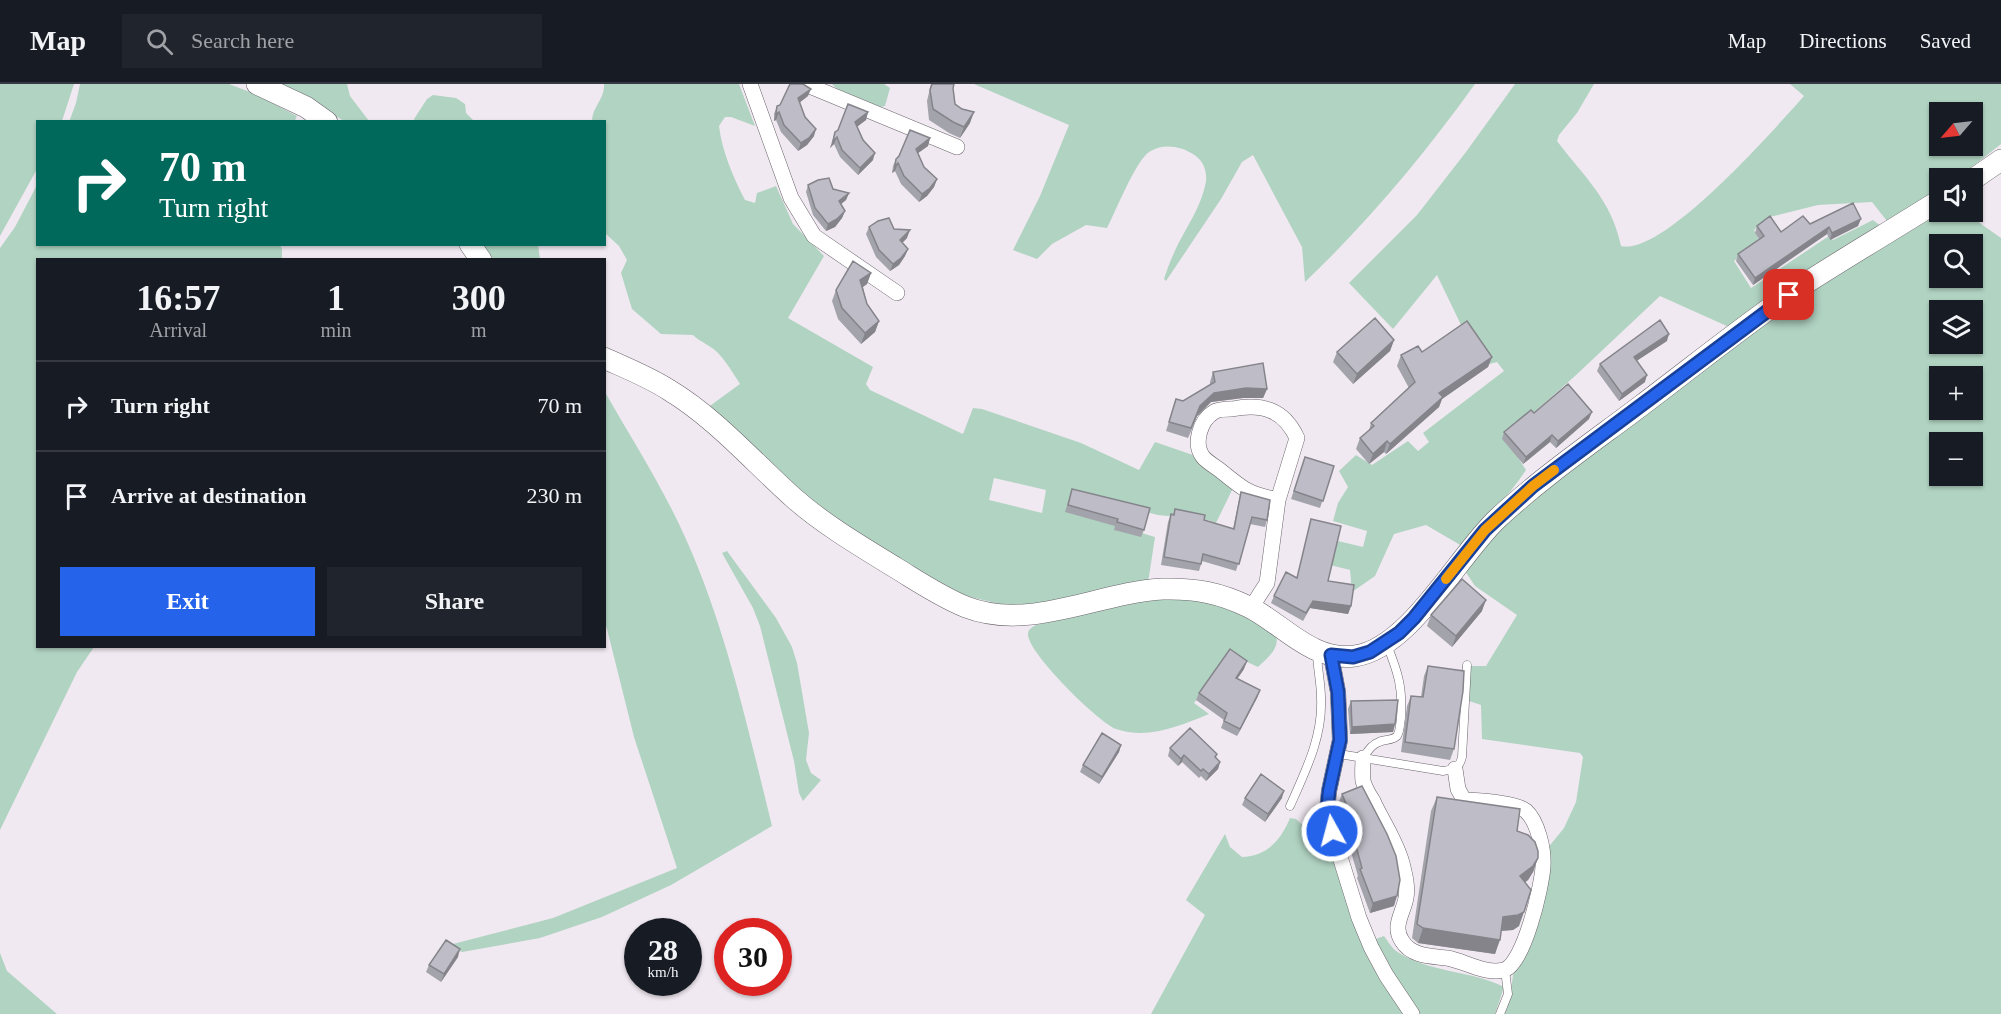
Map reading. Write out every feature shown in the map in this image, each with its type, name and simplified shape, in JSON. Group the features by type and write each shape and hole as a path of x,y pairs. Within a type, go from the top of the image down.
{"street":[{"path":"257,84 306,107 324,120"},
{"path":"750,84 791,198 814,236 897,293"},
{"path":"805,84 957,147"},
{"path":"1983,172 2001,160"},
{"path":"606,359 669,390 698,410 800,504 864,548 942,596 967,608 991,613 1038,613 1141,592 1176,589 1211,592 1251,608 1324,653 1353,657 1370,652 1386,643 1414,618 1485,530 1533,486 1803,286 1929,207"},
{"path":"1251,608 1267,583 1278,500 1298,438 1290,423 1280,414 1263,409 1242,407 1214,412 1204,423 1198,435 1198,447 1203,457 1253,495 1278,500"},
{"path":"1324,653 1339,710 1340,740 1327,811 1359,918 1371,947 1386,975 1412,1014"},
{"path":"1362,758 1363,782 1400,856 1405,872 1406,901 1400,913 1397,931 1402,942 1409,950 1419,954 1453,959 1491,971 1505,970 1513,965 1527,934 1543,866 1540,843 1534,823 1528,813 1519,806 1464,800 1458,789 1455,769"}],"lane":[{"path":"1362,758 1372,746 1398,735 1402,696 1400,677 1386,643"},
{"path":"1290,806 1303,777 1319,730 1324,653"},
{"path":"1338,754 1443,771 1455,769 1460,765 1462,757 1467,665"},
{"path":"1500,1014 1508,994 1505,970"}],"green space":[{"path":"0,84 74,84 62,120 36,120 36,171 0,236"},
{"path":"80,84 229,84 255,94 297,116 295,120 70,120"},
{"path":"282,84 347,84 350,96 368,120 342,120"},
{"path":"604,84 739,84 755,126 725,117 719,126 725,154 745,200 755,203 757,193 776,186 793,224 824,256 788,318 873,367 866,384 870,390 963,434 973,408 982,409 1081,443 1139,470 1155,442 1193,455 1234,486 1216,523 1208,520 1158,515 1071,493 1069,511 1155,537 1148,583 1027,605 1004,605 962,595 915,570 807,499 707,408 740,384 720,356 693,335 661,334 632,309 621,273 627,260 619,246 606,234 606,120 592,120 594,111 601,99","holes":["994,478 1046,490 1042,513 989,500"]},
{"path":"832,84 884,84 890,88 885,106 880,107 837,89"},
{"path":"974,84 1475,84 1394,187 1351,236 1305,282 1302,247 1253,155 1242,162 1221,199 1166,281 1164,279 1170,262 1197,209 1206,181 1202,162 1188,151 1177,147 1160,147 1144,157 1132,176 1107,228 1086,225 1052,244 1037,259 1013,250 1040,196 1069,125"},
{"path":"1515,84 1594,84 1557,141 1604,202 1617,230 1621,246 1640,244 1664,231 1718,186 1804,96 1790,84 2001,84 2001,144 1971,168 1929,168 1929,196 1887,221 1872,202 1818,205 1770,217 1754,230 1759,240 1734,261 1751,288 1829,236 1833,240 1873,220 1881,226 1729,327 1660,296 1505,438 1526,470 1462,546 1426,525 1394,534 1375,576 1352,592 1350,570 1330,565 1338,541 1363,547 1367,531 1333,521 1338,503 1348,487 1339,471 1356,455 1372,465 1408,441 1418,451 1429,442 1423,433 1504,371 1497,362 1486,365 1462,327 1437,275 1393,329 1349,283 1417,215"},
{"path":"433,95 456,98 465,104 466,113 473,120 414,120 427,99"},
{"path":"36,187 36,246 280,246 282,258 36,258 36,648 93,648 77,672 0,830 0,248 15,227"},
{"path":"1929,218 1929,222 1978,222 2001,238 2001,1014 1503,1014 1510,997 1514,968 1542,855 1564,828 1576,802 1583,757 1580,753 1482,739 1481,705 1466,700 1470,666 1486,666 1517,615 1475,586 1465,571 1507,519 1814,286"},
{"path":"484,246 538,246 540,258 492,258"},
{"path":"606,394 662,490 695,560 733,672 772,826 671,885 602,917 540,938 462,952 449,945 553,918 677,868 634,737 606,625"},
{"path":"727,551 776,618 792,647 797,663 809,733 806,760 811,773 821,780 803,801 799,793 794,761 760,626 753,608 722,553"},
{"path":"1152,599 1199,599 1243,615 1276,635 1277,640 1272,653 1258,667 1232,655 1225,661 1194,703 1209,714 1163,730 1128,732 1107,724 1081,701 1040,657 1031,644 1028,633 1036,625"},
{"path":"1318,813 1347,903 1386,987 1404,1014 1151,1014 1205,915 1186,900 1225,834 1230,847 1242,857 1251,856 1259,854 1272,845 1290,818 1296,819 1307,829"},
{"path":"1384,936 1394,949 1422,964 1478,977 1504,987 1495,1014 1417,1014 1373,940"},
{"path":"0,953 7,971 57,1014 0,1014"}],"building":[{"path":"790,84 803,84 811,89 798,98 805,117 816,129 809,138 801,143 784,125 779,112 776,114 777,106 780,105"},
{"path":"932,84 954,84 955,104 962,109 974,112 964,127 933,109 930,90"},
{"path":"848,104 868,112 855,122 863,140 875,153 860,168 842,150 837,137 833,141"},
{"path":"910,130 930,138 916,149 924,167 937,179 922,194 904,176 898,163 895,166"},
{"path":"829,178 833,189 849,193 839,201 845,211 828,224 815,208 808,185"},
{"path":"1853,203 1861,219 1832,233 1829,227 1755,278 1738,254 1764,236 1757,226 1770,216 1781,232 1803,216 1810,224"},
{"path":"889,218 894,229 910,230 900,240 908,249 893,264 879,250 869,227"},
{"path":"853,261 871,273 860,280 867,304 879,321 865,333 842,308 836,290"},
{"path":"1375,318 1394,340 1357,374 1337,352"},
{"path":"1660,320 1669,334 1634,357 1647,375 1622,394 1600,364"},
{"path":"1467,321 1492,357 1439,393 1443,397 1390,444 1387,441 1373,454 1360,438 1374,426 1371,423 1415,382 1401,355 1418,346 1422,352"},
{"path":"1263,363 1267,389 1246,388 1214,393 1200,406 1191,428 1169,422 1176,399 1183,401 1215,382 1213,372"},
{"path":"1568,384 1592,412 1558,441 1552,435 1526,457 1504,432 1531,410 1534,413"},
{"path":"1305,457 1334,466 1323,501 1294,491"},
{"path":"1072,489 1150,508 1144,530 1117,522 1118,519 1068,505"},
{"path":"1241,492 1270,500 1267,520 1252,517 1239,564 1203,554 1201,564 1164,557 1171,514 1174,515 1175,509 1205,515 1204,520 1234,529"},
{"path":"1311,519 1341,526 1328,581 1354,585 1351,606 1313,601 1306,613 1274,596 1286,572 1297,578"},
{"path":"1462,579 1486,600 1456,636 1431,615"},
{"path":"1230,649 1247,661 1236,678 1260,690 1240,729 1224,721 1227,713 1199,693"},
{"path":"1428,666 1464,671 1454,749 1405,742 1411,696 1423,697"},
{"path":"1398,700 1395,724 1352,727 1351,701"},
{"path":"1190,728 1217,754 1215,757 1220,762 1209,774 1203,769 1201,771 1184,755 1181,759 1170,748"},
{"path":"1102,733 1121,745 1102,777 1083,765"},
{"path":"1261,774 1284,791 1268,814 1245,798"},
{"path":"1362,786 1396,856 1400,880 1397,896 1373,903 1360,869 1362,868 1353,835 1358,834 1342,794"},
{"path":"1437,797 1520,809 1517,831 1528,835 1535,842 1538,858 1533,866 1520,876 1531,890 1524,912 1503,917 1500,940 1423,928 1417,924"},
{"path":"446,940 460,949 444,974 429,965"}],"slow traffic":[{"path":"1446,579 1485,530 1554,470"}],"route":[{"path":"1332,831 1327,811 1340,740 1340,719 1331,655 1353,657 1370,652 1399,633 1414,618 1485,530 1533,486 1789,295"}]}
